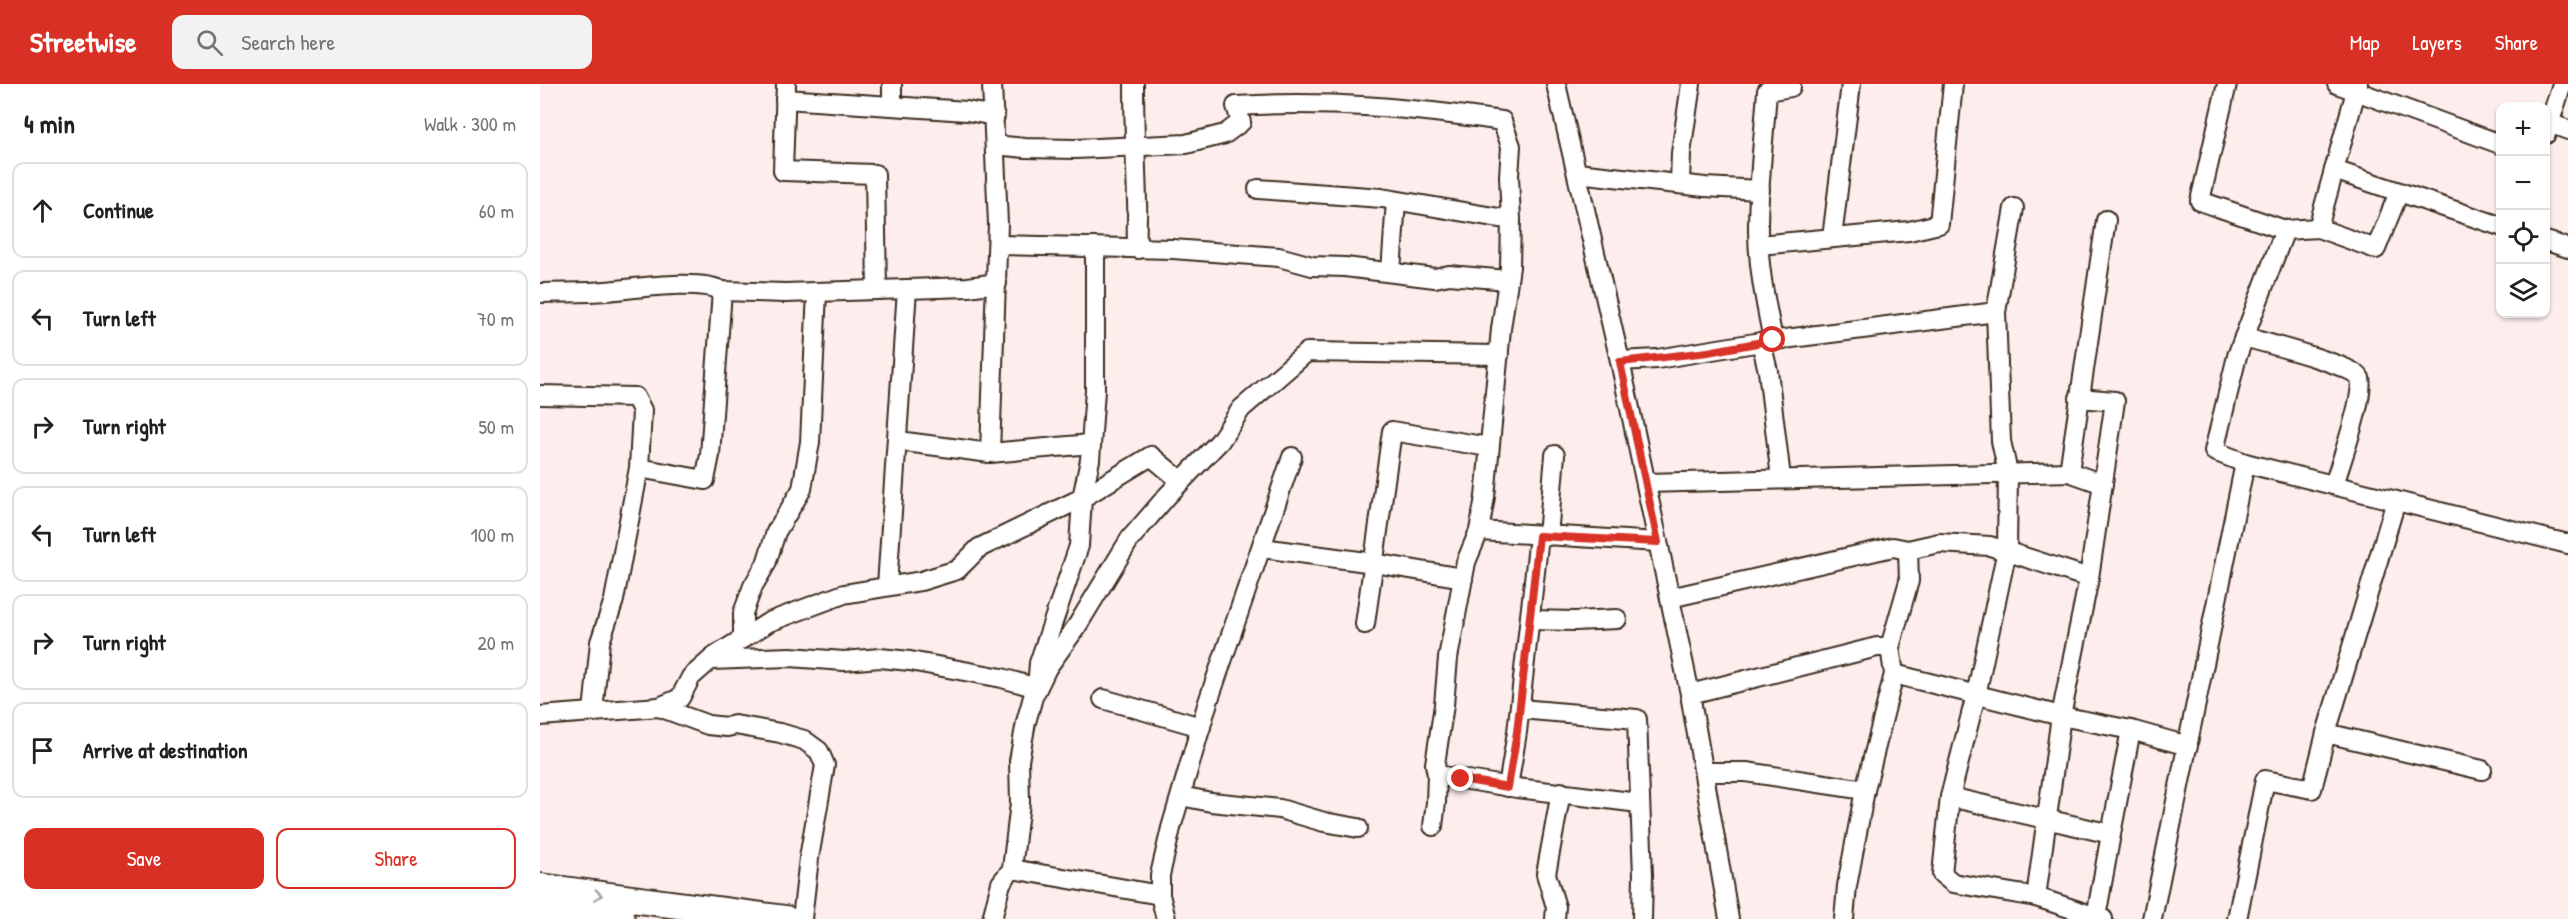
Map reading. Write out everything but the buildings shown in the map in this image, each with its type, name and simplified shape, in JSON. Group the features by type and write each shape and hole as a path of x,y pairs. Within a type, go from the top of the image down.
{"main road":[{"path":"540,887 785,919"},
{"path":"540,909 621,919"}],"street":[{"path":"892,84 892,106"},
{"path":"990,453 998,245 992,84"},
{"path":"1134,84 1137,205 1135,235 1138,249"},
{"path":"1556,84 1620,362 1690,694 1729,919"},
{"path":"1680,184 1681,153 1691,84"},
{"path":"1781,478 1768,371 1761,276 1760,190 1767,91 1791,87 1791,84"},
{"path":"1832,238 1851,84"},
{"path":"1759,245 1909,231 1939,224 1953,84"},
{"path":"2227,84 2200,201 2285,230 2318,228 2376,249 2399,192"},
{"path":"2337,84 2357,87 2496,142"},
{"path":"2550,120 2562,84"},
{"path":"2318,228 2357,87"},
{"path":"877,290 876,174 783,171 785,92 892,106 967,111 994,117"},
{"path":"995,145 1035,148 1186,144 1225,134 1241,122 1236,106 1285,103 1417,109 1502,121 1511,146 1508,280 1485,497 1479,531 1462,578 1448,658 1444,705 1437,740 1433,826"},
{"path":"2550,129 2568,130"},
{"path":"2334,170 2496,225"},
{"path":"1577,173 1760,190"},
{"path":"1258,189 1396,201 1511,220"},
{"path":"1391,272 1396,201"},
{"path":"2014,208 1996,312 2001,441 2008,473 2007,550 1976,695 1950,797 1942,874 1953,883 2036,897 2100,918 2110,834 2131,730"},
{"path":"2068,472 2106,220"},
{"path":"2285,230 2237,356 2214,451 2245,463 2568,544"},
{"path":"2550,242 2568,248"},
{"path":"998,245 1173,249 1279,258 1312,266 1435,278 1449,274 1508,280"},
{"path":"1037,688 1039,663 1079,546 1082,498 1091,444 1095,390 1095,247"},
{"path":"540,293 604,291 651,286 698,286 717,288 722,291 818,292 968,287 997,283"},
{"path":"887,586 907,289"},
{"path":"639,468 705,480 710,455 722,291"},
{"path":"743,637 743,612 753,586 766,564 776,532 802,489 810,442 818,292"},
{"path":"1620,362 1996,312"},
{"path":"2244,337 2357,372 2360,379 2359,398 2334,485"},
{"path":"992,919 1001,883 1012,869 1020,803 1019,761 1026,722 1037,688 1047,668 1131,539 1181,481 1220,441 1241,409 1307,352 1499,355"},
{"path":"540,395 635,397 642,410 639,468 614,600 600,642 593,712"},
{"path":"2036,897 2061,716 2090,578 2115,400 2079,398"},
{"path":"1365,624 1392,431 1489,447"},
{"path":"898,441 990,453 1091,444"},
{"path":"1508,787 1555,455"},
{"path":"540,716 659,706 680,698 691,677 743,637 769,622 844,594 921,581 957,570 979,548 1082,498 1151,456 1181,481"},
{"path":"1166,919 1160,895 1160,875 1181,796 1201,727 1292,458"},
{"path":"2152,919 2245,463"},
{"path":"1646,483 2068,472 2103,484"},
{"path":"2237,919 2265,780 2312,789 2326,733 2396,501"},
{"path":"1479,531 1658,542"},
{"path":"1670,598 1893,547 1908,550 1939,543 1990,546 2090,578"},
{"path":"1262,548 1462,578"},
{"path":"1844,919 1847,886 1865,790 1894,674 1890,647 1909,581 1908,550"},
{"path":"1530,620 1617,619"},
{"path":"1690,694 1877,646 1890,647"},
{"path":"711,660 790,657 844,661 900,660 1002,678 1037,688"},
{"path":"1894,674 2061,716 2131,730 2188,746"},
{"path":"1103,699 1201,727"},
{"path":"659,706 708,725 727,727 735,725 780,733 804,740 819,751 825,765 809,858 802,919"},
{"path":"1520,709 1637,719 1643,875 1642,919"},
{"path":"2326,733 2482,770"},
{"path":"1704,772 1746,772 1865,790"},
{"path":"1437,775 1508,787 1639,803"},
{"path":"1555,919 1556,907 1546,874 1561,792"},
{"path":"1181,796 1211,802 1280,809 1324,822 1358,828"},
{"path":"1950,797 2110,834"},
{"path":"1012,869 1160,895"}],"route":[{"path":"1461,779 1508,787 1517,732 1539,536 1658,542 1620,362 1708,352 1773,340"}]}
